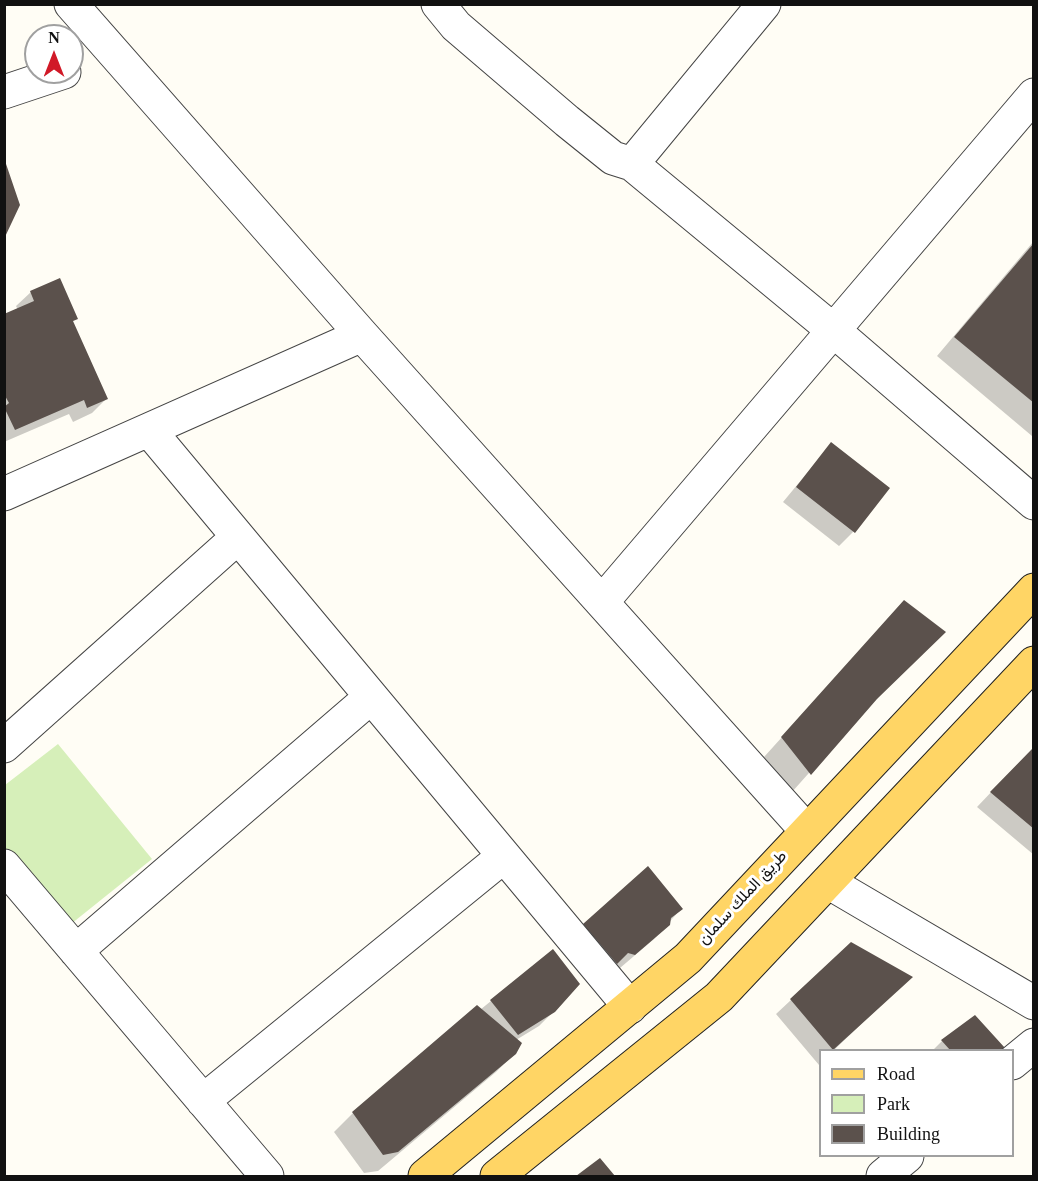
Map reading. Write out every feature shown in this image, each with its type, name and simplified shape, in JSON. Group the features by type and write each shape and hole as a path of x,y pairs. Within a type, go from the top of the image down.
{"main road":[{"name":"طريق الملك سلمان","path":"425,1176 688,958 1034,590"},
{"path":"497,1176 719,997 1034,663"}],"street":[{"path":"438,4 456,26 567,121 613,158 632,164 833,330 1034,503"},
{"path":"632,164 764,4"},
{"path":"75,6 115,55 362,335 807,831"},
{"path":"84,65 115,55"},
{"path":"4,92 28,84"},
{"path":"602,602 1034,95"},
{"path":"4,494 362,335"},
{"path":"149,430 630,1007"},
{"path":"4,746 238,537"},
{"path":"76,951 371,697"},
{"path":"203,1101 504,856"},
{"path":"4,866 267,1176"},
{"path":"828,882 1034,1004"},
{"path":"1014,1061 1034,1045"},
{"path":"883,1176 905,1157"}],"green space":[{"path":"58,744 152,859 66,928 5,855 5,785"}],"building":[{"path":"4,158 20,205 4,239"},
{"path":"1034,243 1034,403 954,337"},
{"path":"60,278 78,319 73,321 108,399 87,408 84,400 15,430 4,407 9,403 4,394 4,314 34,301 30,291"},
{"path":"831,442 890,488 855,533 796,487"},
{"path":"904,600 946,632 877,699 811,775 781,737"},
{"path":"1034,747 1034,829 990,792"},
{"path":"648,866 683,909 671,918 670,925 635,955 628,953 617,964 583,924"},
{"path":"851,942 913,977 834,1049 790,999"},
{"path":"553,949 580,984 555,1012 518,1035 490,1000"},
{"path":"477,1005 522,1043 516,1054 398,1152 383,1155 352,1112"},
{"path":"975,1015 1005,1048 949,1049 941,1040"},
{"path":"600,1158 615,1176 576,1176"}]}
